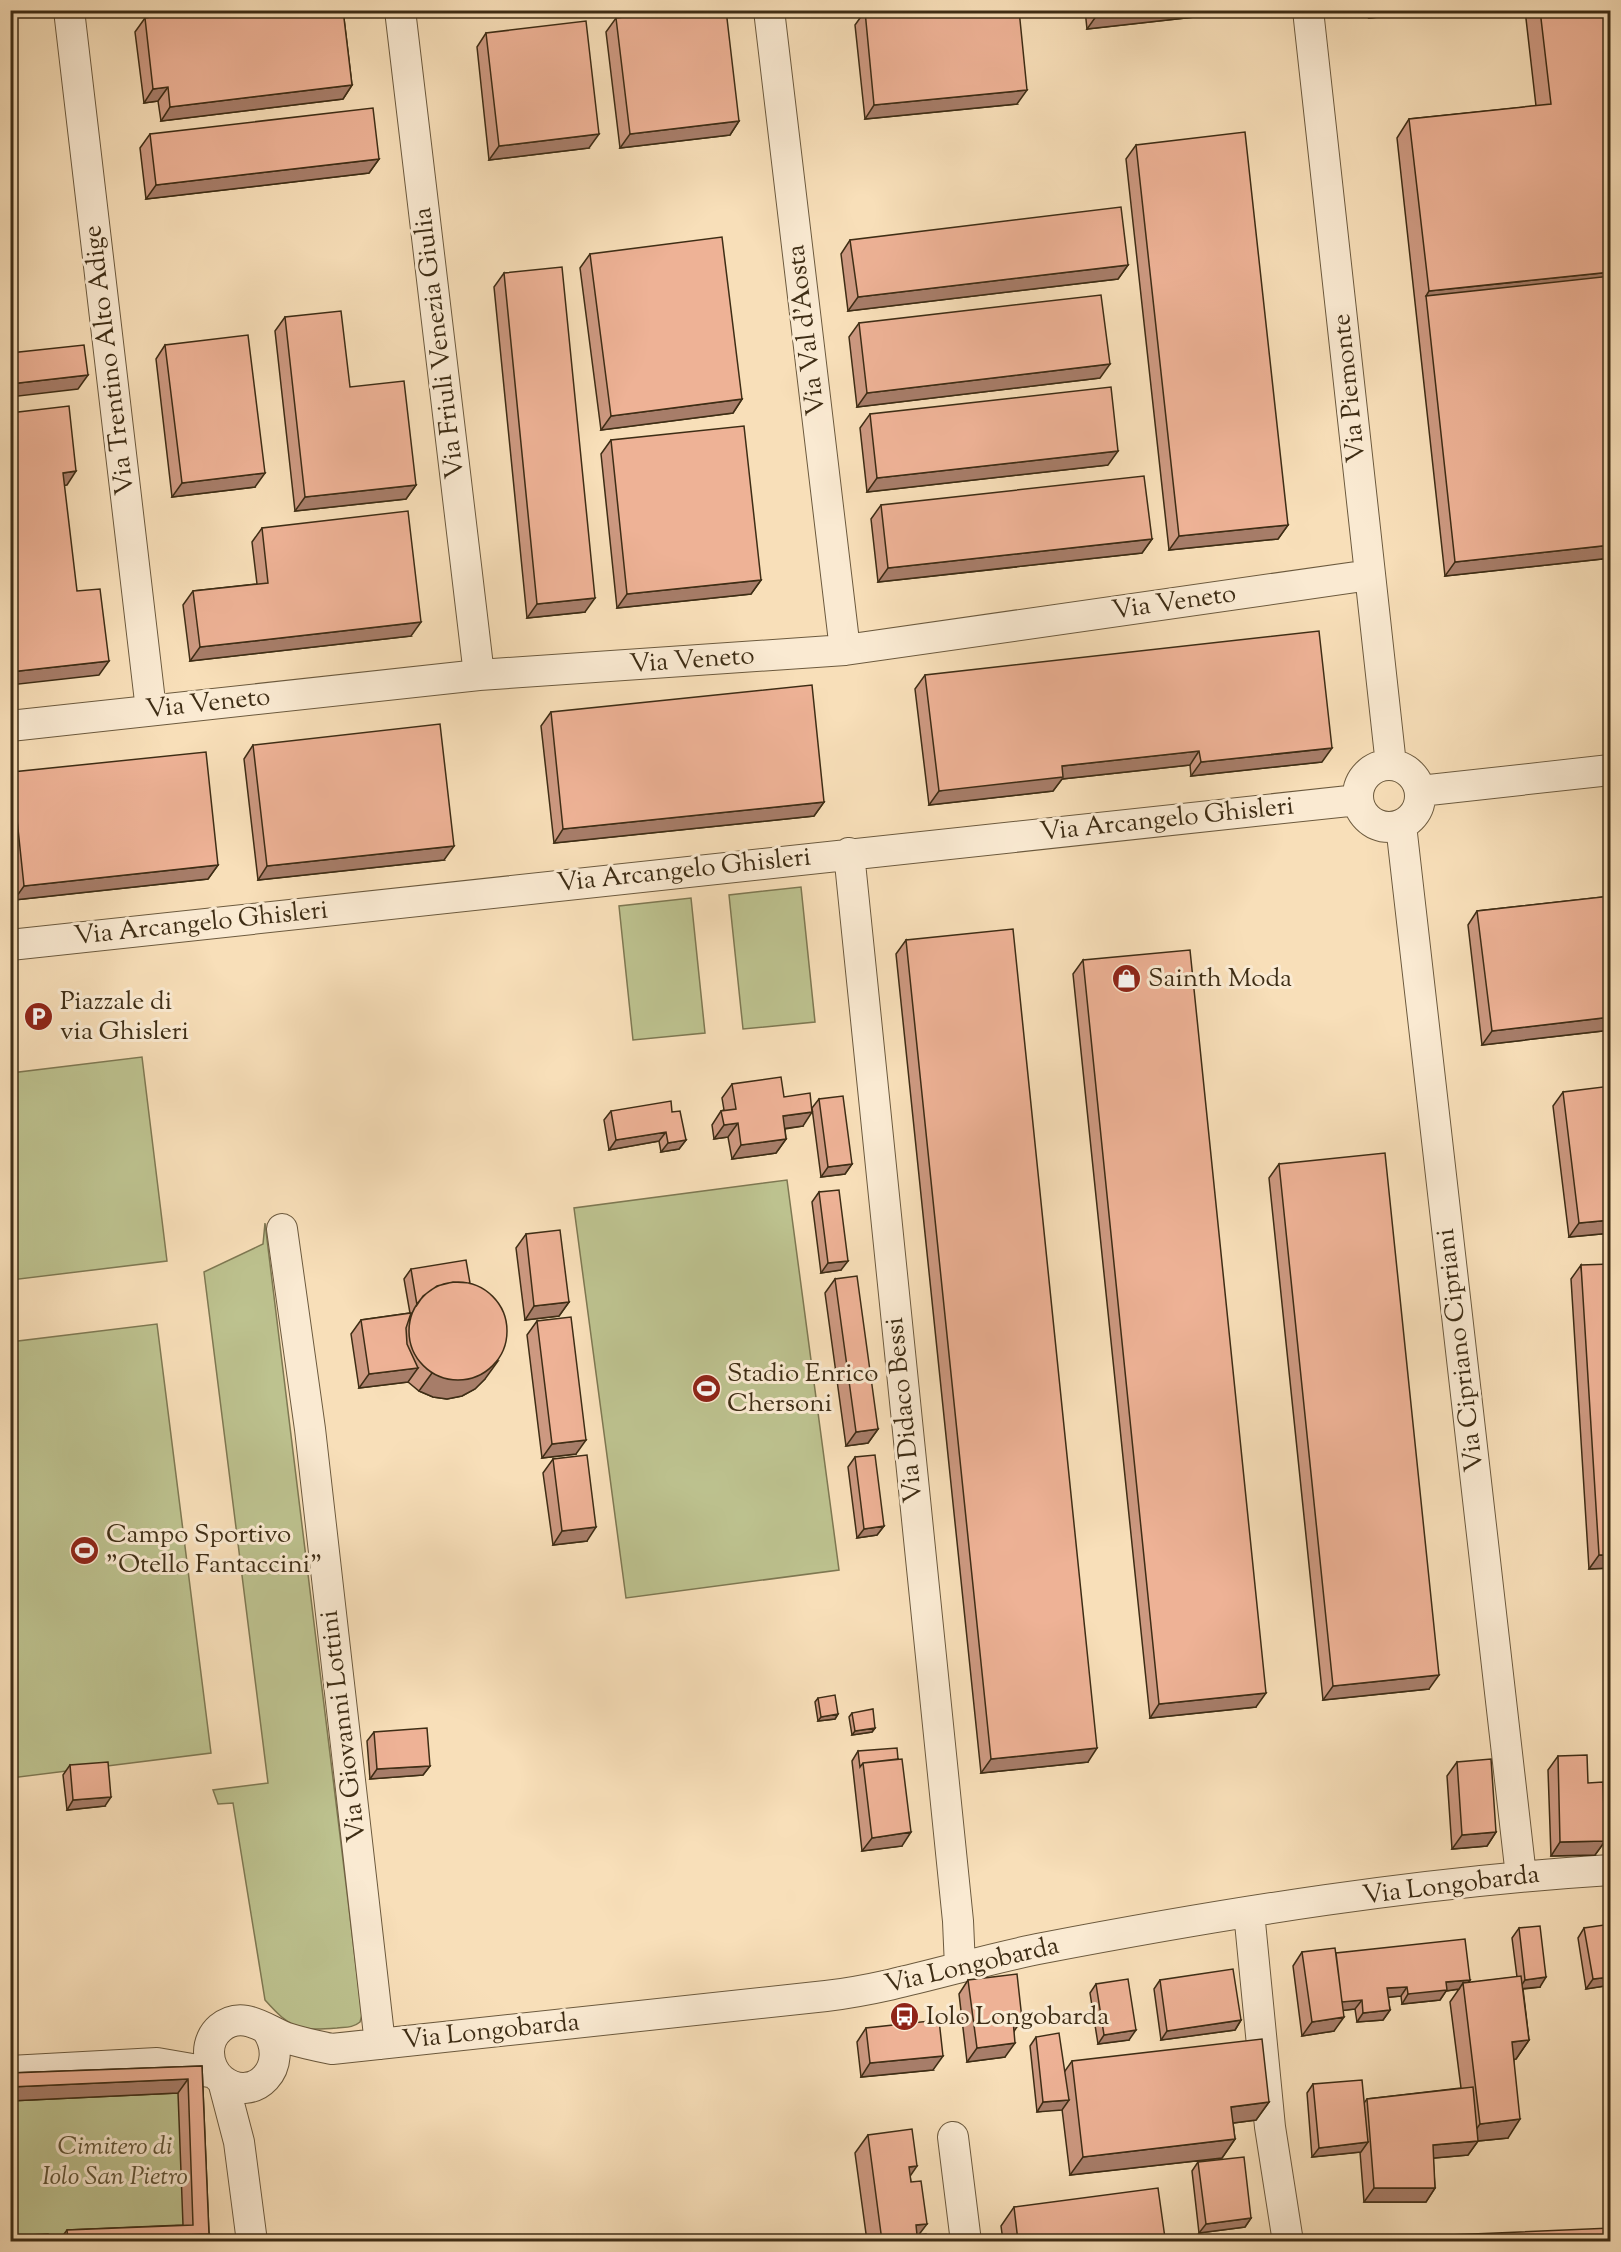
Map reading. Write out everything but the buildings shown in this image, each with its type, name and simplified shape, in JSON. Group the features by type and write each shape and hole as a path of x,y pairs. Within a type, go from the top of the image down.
{"street":[{"name":"Via Trentino Alto Adige","path":"69,10 151,710"},
{"name":"Via Friuli Venezia Giulia","path":"400,10 479,675"},
{"name":"Via Val d'Aosta","path":"769,10 845,650"},
{"name":"Via Piemonte","path":"1308,10 1391,765"},
{"name":"Via Veneto","path":"10,726 479,675 845,650 1370,575"},
{"path":"1391,765 1410,773 1420,791 1416,811 1401,825 1392,828 1373,824 1360,809 1358,800 1358,791 1366,775 1382,766 1391,765"},
{"path":"1420,791 1611,770"},
{"name":"Via Arcangelo Ghisleri","path":"10,945 1358,800"},
{"name":"Via Cipriano Cipriani","path":"1401,825 1521,1876"},
{"name":"Via Didaco Bessi","path":"849,853 958,1921 960,1966"},
{"name":"Via Giovanni Lottini","path":"282,1229 310,1429 380,2044"},
{"name":"Via Longobarda","path":"157,2063 219,2077 243,2087 332,2049 867,1991 960,1966 1138,1930 1422,1886 1611,1870"},
{"path":"1249,1912 1270,2127 1288,2241"},
{"name":"Via Longobarda","path":"210,2042 216,2032 236,2020 247,2020 267,2030 332,2049"},
{"path":"239,2142 277,2051 267,2030"},
{"path":"10,2071 157,2063 210,2042 210,2063 219,2077 239,2142 252,2241"},
{"path":"953,2137 966,2241"}],"green space":[{"path":"801,887 815,1022 743,1029 729,895"},
{"path":"691,898 705,1033 633,1040 619,906"},
{"path":"142,1057 167,1261 11,1280 11,1073"},
{"name":"Stadio Enrico Chersoni","path":"787,1180 839,1570 626,1598 574,1208"},
{"path":"265,1223 362,2015 360,2022 346,2027 313,2029 296,2026 282,2017 265,2000 233,1803 218,1804 213,1790 268,1783 204,1272 263,1244"},
{"name":"Campo Sportivo \"Otello Fantaccini\"","path":"157,1324 211,1753 11,1778 10,1342"},
{"name":"Cimitero di Iolo San Pietro","path":"192,2080 199,2241 11,2241 10,2087"}],"place":[{"name":"Sainth Moda","path":"1127,979"},
{"name":"Piazzale di via Ghisleri","path":"39,1017"},
{"name":"Stadio Enrico Chersoni","path":"706,1389"},
{"name":"Campo Sportivo \"Otello Fantaccini\"","path":"85,1550"},
{"name":"Iolo Longobarda","path":"905,2017"}]}
